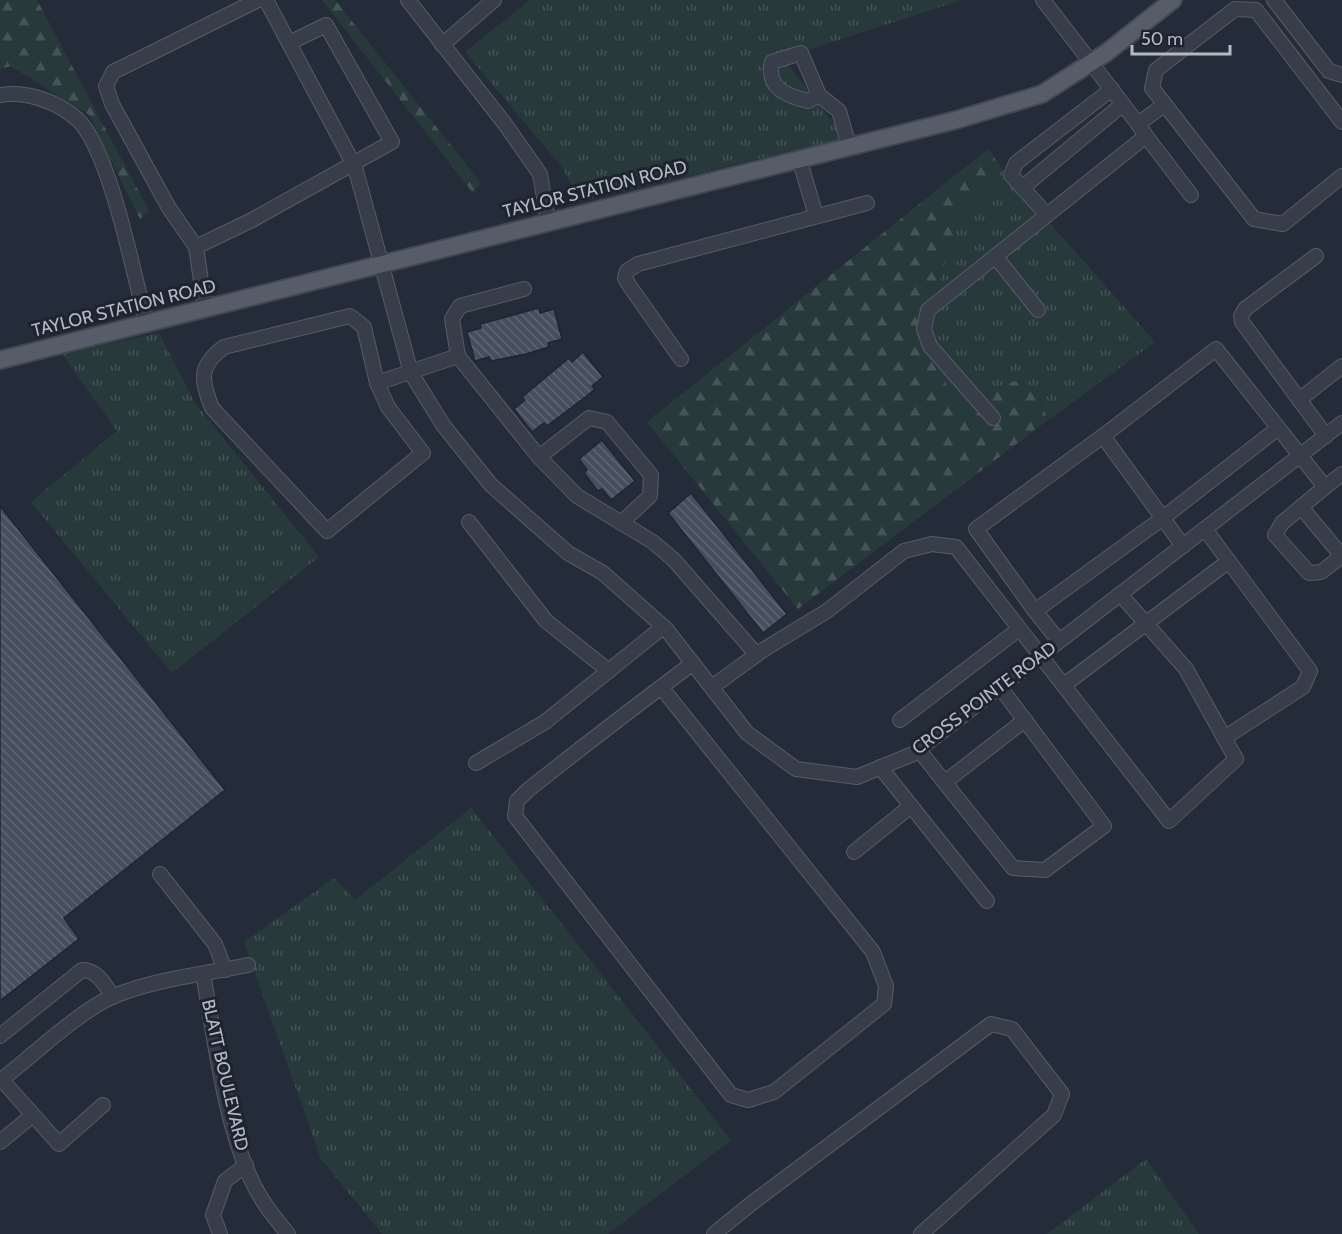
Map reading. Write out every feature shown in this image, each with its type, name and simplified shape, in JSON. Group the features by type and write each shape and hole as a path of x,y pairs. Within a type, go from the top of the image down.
{"main road":[{"name":"TAYLOR STATION ROAD","path":"0,360 956,120 1042,94 1092,62 1173,0"}],"street":[{"path":"205,308 196,247 169,208 112,104 106,86 113,72 258,0"},
{"name":"CROSS POINTE ROAD","path":"266,0 354,165 362,185 380,263 411,373 443,425 491,485 568,553 603,573 663,627 747,733 796,770 857,777 918,749 1342,423"},
{"path":"408,0 505,124 540,174 548,221"},
{"path":"442,45 494,0"},
{"path":"1043,0 1191,195"},
{"path":"1274,0 1329,71 1342,75"},
{"path":"1342,122 1256,10 1235,9 1156,70 1152,88 1254,219 1283,224 1342,176"},
{"path":"196,247 252,220 392,142 326,25 289,43"},
{"path":"1047,215 1011,175 1016,163 1112,89"},
{"path":"0,96 18,95 42,99 78,119 91,137 118,210 146,323"},
{"path":"819,95 839,111 849,146"},
{"path":"1022,188 1123,104"},
{"path":"993,418 930,346 924,329 928,310 1047,215 1142,130 1164,105"},
{"path":"800,158 816,216"},
{"path":"681,359 629,285 625,278 627,271 638,264 867,203"},
{"path":"1316,255 1245,309 1241,316 1242,322 1326,436"},
{"path":"995,256 1038,310"},
{"path":"524,289 460,306 452,319 458,356 539,457 577,496 653,542 675,560 756,654"},
{"path":"350,315 364,327 377,383 388,407 423,453 327,531 212,408 204,388 203,374 210,358 224,348 350,315"},
{"path":"1059,641 976,529 1103,436 1216,349 1325,488"},
{"path":"377,383 458,356"},
{"path":"1299,400 1342,366"},
{"path":"539,457 589,418 607,422 651,475 650,496 621,523"},
{"path":"1035,611 1163,518 1277,429"},
{"path":"1103,436 1183,546"},
{"path":"1301,507 1342,556 1321,572 1308,573 1275,535 1282,523 1301,507 1342,475"},
{"path":"469,522 546,621 609,670"},
{"path":"1205,529 1310,671 1303,687 1224,738"},
{"path":"712,687 756,654 827,612 904,552 932,544 956,547 1169,821 1236,759 1186,669 1120,594"},
{"path":"1064,686 1229,561"},
{"path":"476,763 545,722 663,627"},
{"path":"900,720 1019,629"},
{"path":"661,687 873,952 886,986 884,1004 774,1092 748,1100 731,1095 515,816 517,801 528,790 661,687 693,663"},
{"path":"918,749 1013,868 1045,870 1104,826 1000,687"},
{"path":"945,782 1024,720"},
{"path":"880,767 987,901"},
{"path":"854,852 911,806"},
{"path":"160,874 215,944 225,970"},
{"path":"103,1105 59,1144 1,1081 95,1007 113,997 151,984 248,965"},
{"path":"0,1036 82,970 89,970 99,976 113,997"},
{"name":"BLATT BOULEVARD","path":"203,974 233,1130 246,1165 266,1206 288,1234"},
{"path":"714,1234 991,1024 1012,1029 1062,1094 1054,1115 921,1234"},
{"path":"0,1143 33,1114"},
{"path":"220,1234 213,1215 225,1180 246,1165"}],"green space":[{"path":"0,0 37,0 149,211 140,219 89,115 11,66 0,69"},
{"path":"322,0 335,0 481,183 473,193"},
{"path":"530,0 962,0 783,58 842,134 841,139 580,202 562,167 465,52"},
{"path":"988,149 1003,170 959,217 930,313 949,397 968,404 1014,381 1036,389 1048,420 798,609 647,422"},
{"path":"1003,170 1155,342 1049,420 1036,389 1014,381 967,405 949,397 930,313 959,217"},
{"path":"159,333 195,403 319,557 172,673 31,502 117,431 62,354"},
{"path":"471,808 731,1140 608,1234 382,1234 321,1159 244,942 334,878 355,900"},
{"path":"1146,1159 1199,1234 1047,1234"}],"building":[{"path":"539,308 540,313 554,309 562,339 548,343 549,347 526,354 491,361 489,357 475,361 467,332 481,328 480,324"},
{"path":"583,352 603,377 592,386 595,389 588,395 547,426 544,423 532,432 514,409 525,400 522,397 569,358 572,362"},
{"path":"602,440 635,481 611,500 602,489 598,491 584,473 587,470 579,459"},
{"path":"691,493 787,614 763,633 668,513"},
{"path":"0,506 225,790 64,918 79,939 0,1001"}]}
